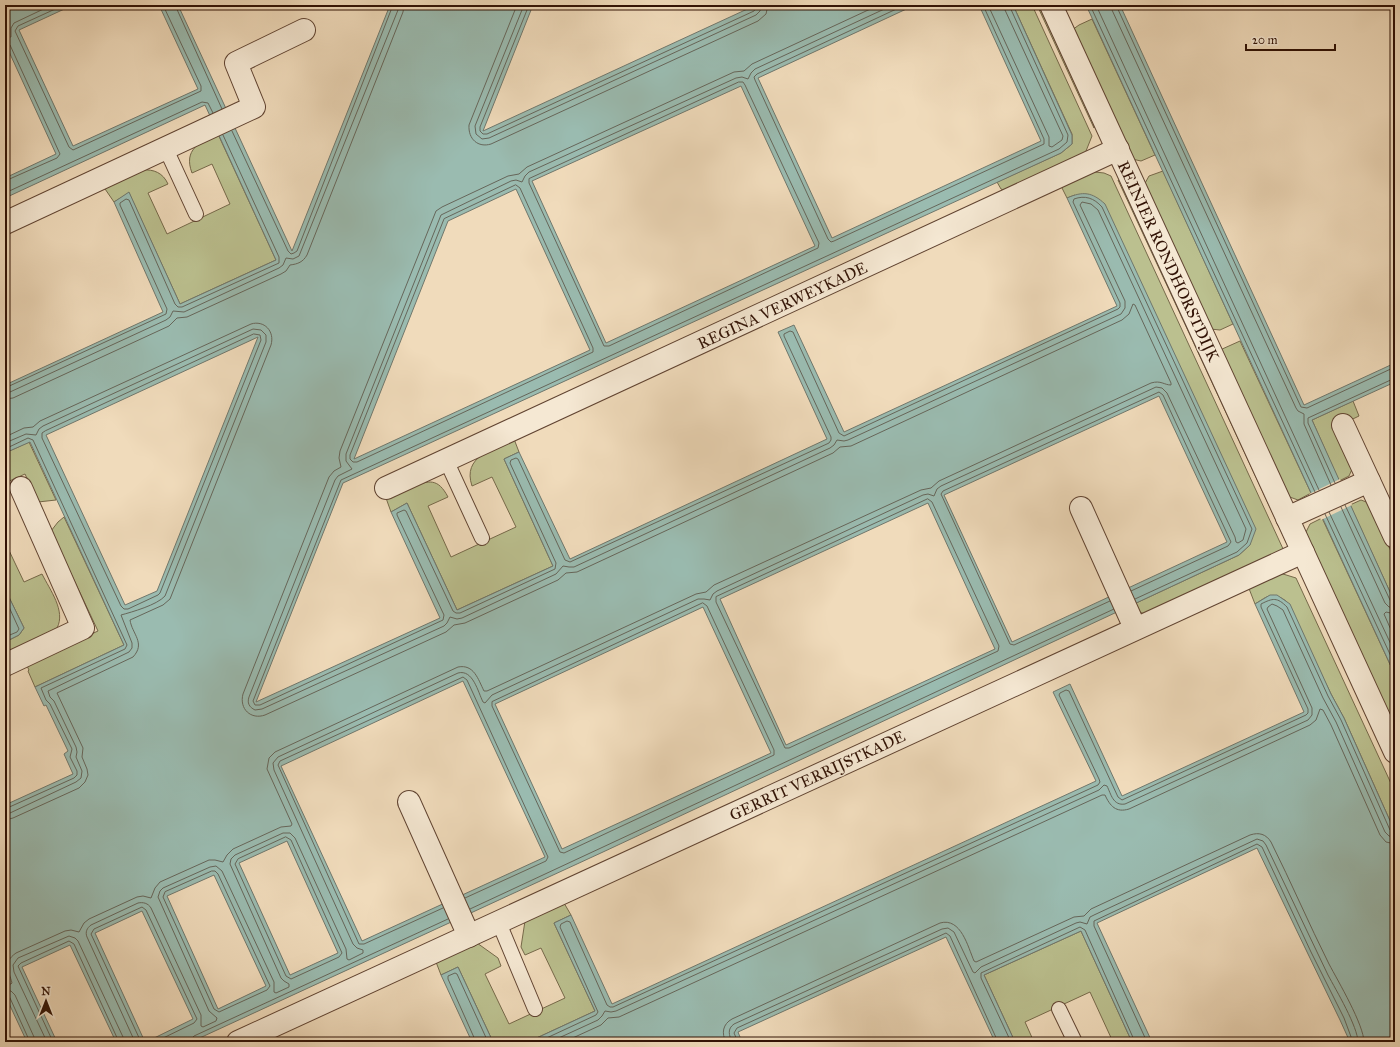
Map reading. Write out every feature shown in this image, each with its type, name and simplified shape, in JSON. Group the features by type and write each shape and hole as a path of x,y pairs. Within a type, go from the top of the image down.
{"street":[{"name":"REINIER RONDHORSTDIJK","path":"1051,5 1118,149 1295,515 1303,552 1393,740"},
{"path":"5,223 254,107 236,63 304,30"},
{"name":"REGINA VERWEYKADE","path":"386,488 1118,149"},
{"path":"1343,425 1362,484 1395,537"},
{"path":"1295,515 1362,484"},
{"path":"5,665 83,628 21,488"},
{"path":"1081,508 1132,622"},
{"name":"GERRIT VERRIJSTKADE","path":"238,1042 466,930 499,923 1132,622 1303,552"},
{"path":"409,802 466,930"}],"lane":[{"path":"166,149 196,214"},
{"path":"446,460 482,538"},
{"path":"499,923 535,1009"},
{"path":"1059,1009 1075,1042"}],"green space":[{"path":"1013,5 1032,5 1092,136 1086,151 1080,157 1008,192 1001,189 997,182 1061,153 1072,144 1072,134"},
{"path":"1037,5 1040,5 1094,123 1094,128"},
{"path":"1092,19 1155,155 1141,161 1132,159 1072,30"},
{"path":"217,132 276,260 180,304 129,193 114,202 103,186 142,170 150,170 161,174 168,184 148,193 167,234 230,204 212,164 192,173 190,165 191,152 199,143"},
{"path":"1163,171 1233,324 1220,330 1210,329 1144,185 1149,176"},
{"path":"1089,173 1104,173 1111,176 1284,551 1146,615 1140,612 1134,604 1239,555 1250,545 1075,195 1067,198 1061,186"},
{"path":"1118,180 1123,184 1287,536 1287,544"},
{"path":"1240,341 1311,493 1298,500 1287,496 1220,350"},
{"path":"1353,401 1359,416 1334,428 1353,467 1349,476 1339,481 1312,420"},
{"path":"514,439 519,452 504,459 553,566 457,610 407,503 391,512 386,498 423,483 433,482 441,486 448,497 428,506 451,557 516,527 492,477 472,486 470,476 471,468 481,455"},
{"path":"29,442 56,500 38,502 25,474 5,483 5,453"},
{"path":"1361,500 1369,503 1395,560 1395,603 1350,505"},
{"path":"64,517 124,645 35,687 26,664 98,631 51,531"},
{"path":"1322,518 1395,675 1395,717 1388,714 1305,534 1310,524"},
{"path":"5,542 24,582 42,574 53,594 60,615 57,628 5,656 5,642 19,635 24,628 5,589"},
{"path":"1276,574 1283,574 1296,578 1395,792 1395,832 1344,718 1286,601 1273,595 1255,604 1248,586"},
{"path":"564,903 571,915 554,923 595,1011 528,1042 493,1042 458,967 441,975 436,962 477,943 498,958 501,966 485,974 509,1024 565,998 541,948 525,955 521,947 525,921"},
{"path":"1081,931 1132,1042 1113,1042 1090,992 1025,1022 1034,1042 1015,1042 984,975"}],"water":[{"path":"5,5 73,5 19,30 73,146 198,89 159,5 178,5 292,251 390,5 533,5 483,131 756,5 915,5 758,78 832,238 1041,141 979,5 1013,5 1072,135 1072,144 1061,153 343,483 256,702 440,618 391,512 407,503 457,610 553,566 504,459 519,452 570,559 827,439 778,332 794,325 844,432 1117,306 1067,198 1078,194 1091,195 1105,204 1256,529 1250,545 1239,555 603,852 191,1042 146,1042 193,1019 142,911 95,933 145,1042 116,1042 70,945 22,967 57,1042 27,1042 5,995 5,805 73,774 64,754 68,751 46,705 44,706 35,687 124,645 30,442 5,453 5,385 163,312 114,202 129,192 180,304 276,260 205,105 5,198 5,178 56,154 5,43","holes":["741,86 815,246 606,343 532,181","516,189 590,350 354,459 448,221","258,337 157,591 125,605 46,435","1159,396 1227,542 1012,642 944,495","928,503 995,649 786,745 720,599","703,607 771,753 562,849 495,704","463,681 545,857 362,941 281,766","287,841 338,953 290,975 239,863","214,875 266,986 218,1009 167,896"]},
{"path":"1086,5 1120,5 1304,405 1395,363 1395,382 1312,420 1395,603 1395,675"},
{"path":"5,589 24,628 19,635 5,642"},
{"path":"1270,595 1277,595 1290,604 1331,694 1344,718 1395,832 1395,1042 1350,1042 1257,848 1097,923 1152,1042 1132,1042 1081,931 984,975 1015,1042 995,1042 946,937 738,1032 742,1042 528,1042 595,1011 554,923 571,915 612,1004 1096,781 1053,692 1070,684 1122,796 1304,712 1255,604"},
{"path":"458,967 493,1042 472,1042 441,975"}],"pier":[{"path":"1340,479 1352,505 1321,520 1309,494"}]}
